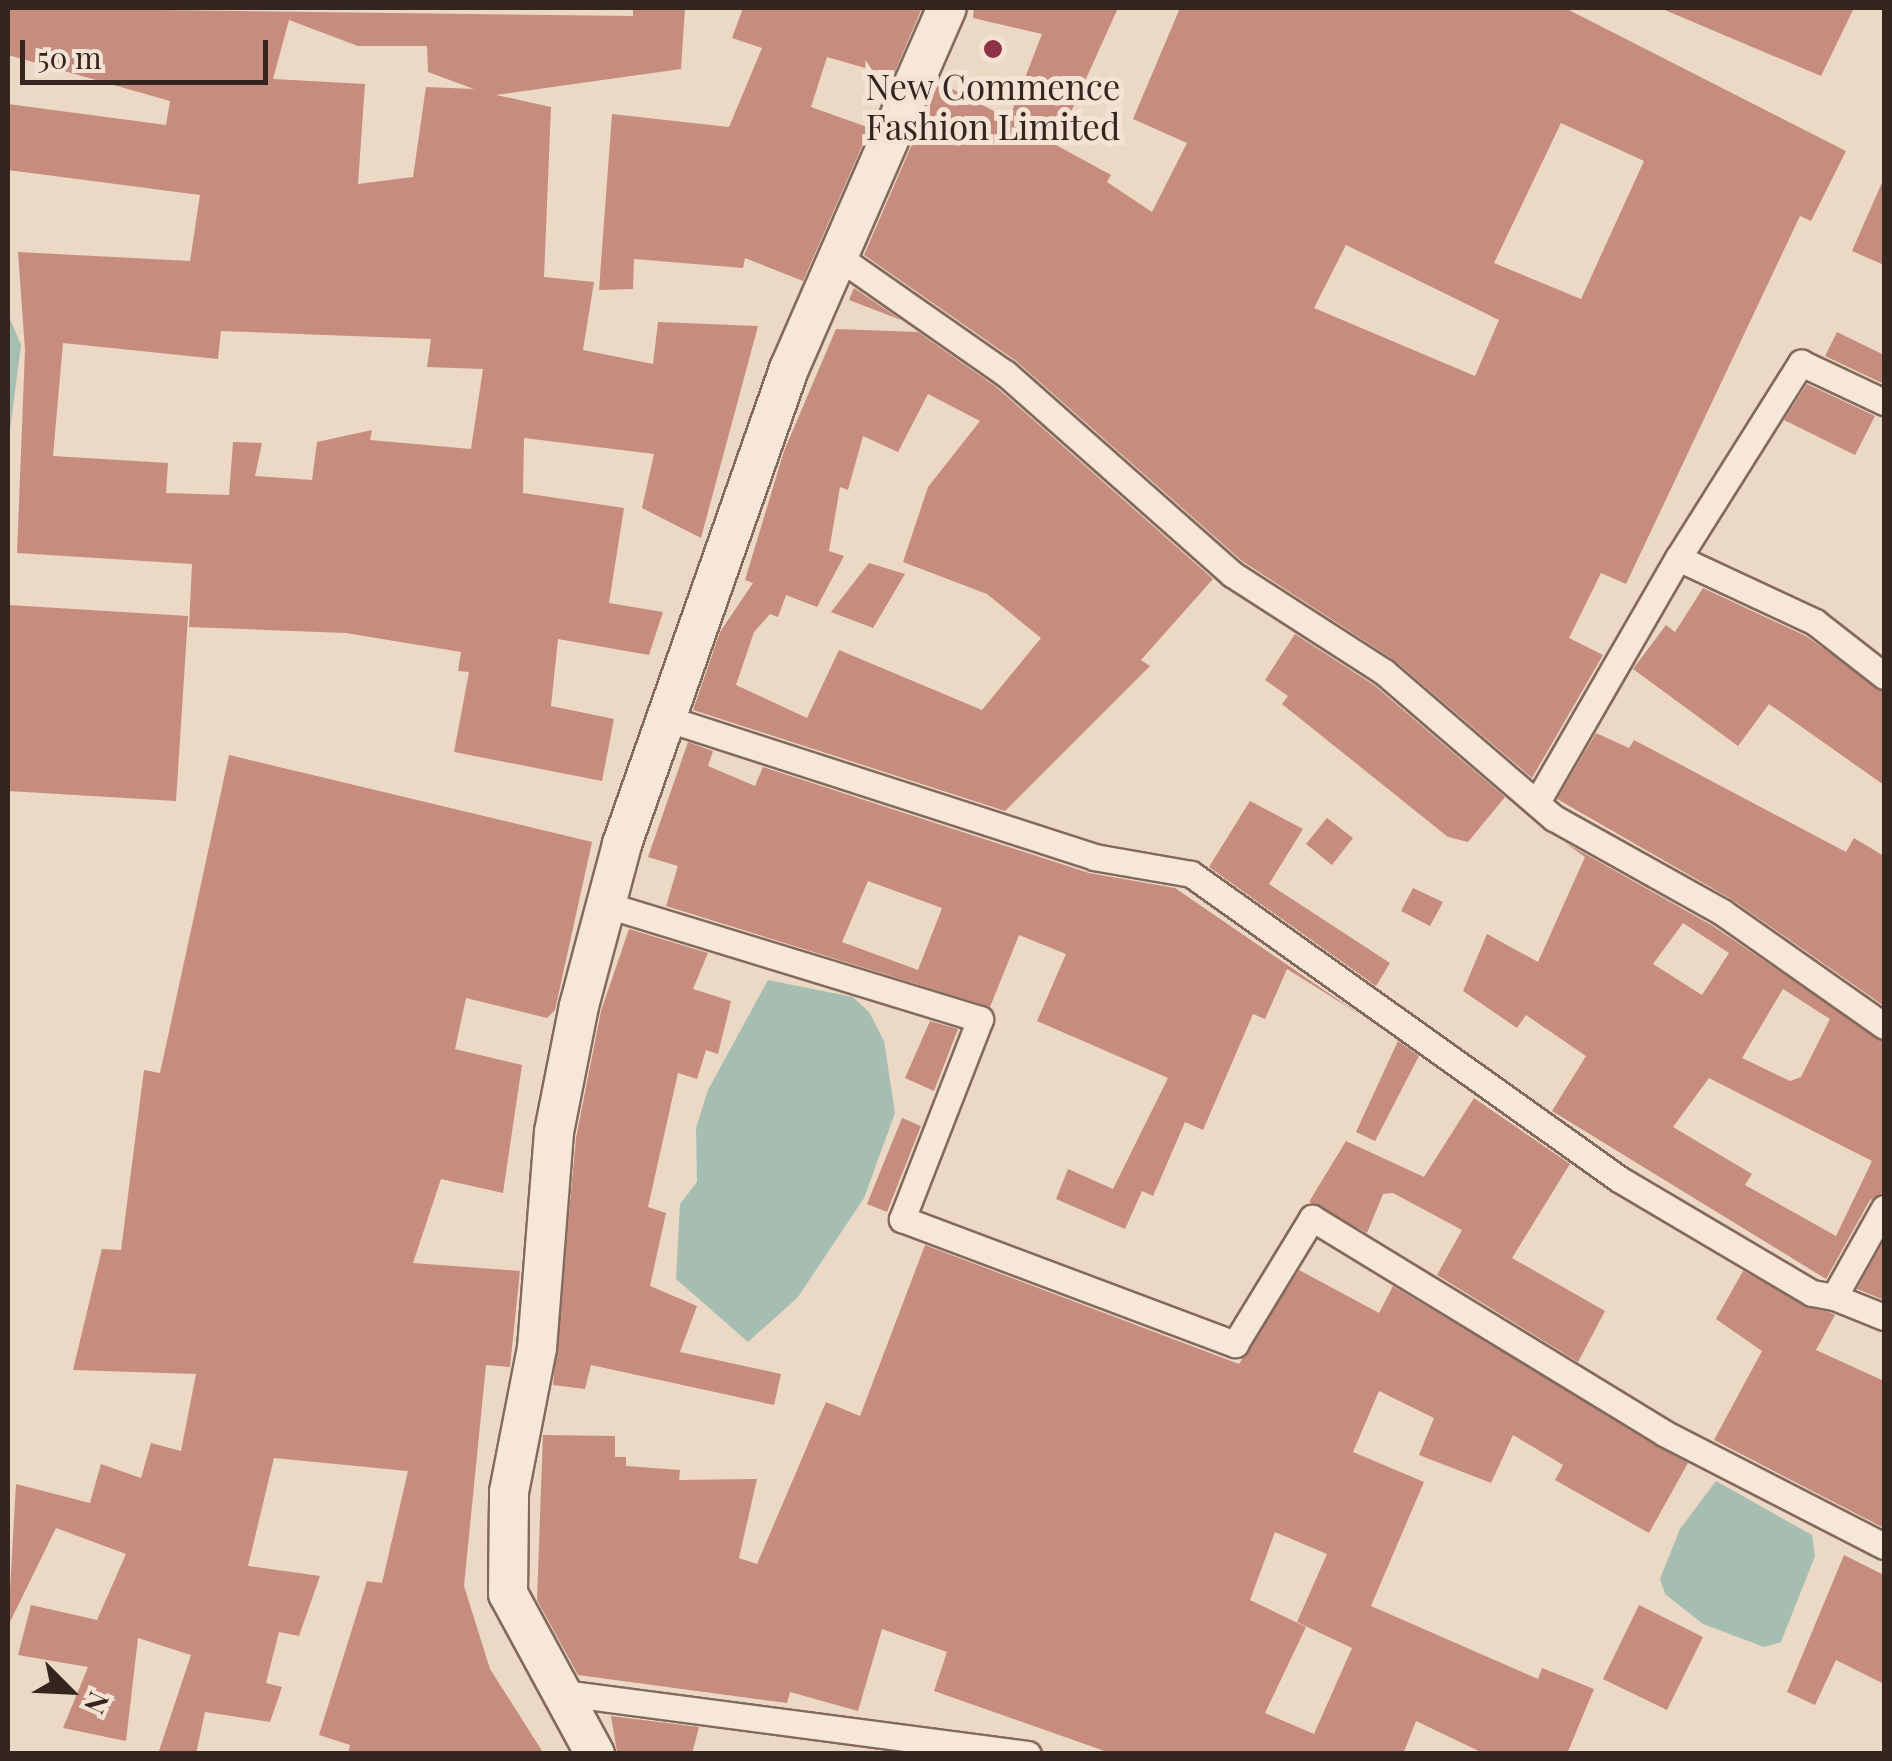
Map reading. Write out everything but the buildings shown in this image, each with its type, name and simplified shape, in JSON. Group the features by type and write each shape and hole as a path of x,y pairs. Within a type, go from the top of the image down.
{"street":[{"path":"595,1754 556,1692 508,1594 509,1492 551,1243 554,1132 607,905 668,719 837,256 947,8"},
{"path":"837,256 1005,374 1232,574 1384,672 1536,802 1722,912 1884,1026"},
{"path":"1536,802 1678,558 1801,364 1884,402"},
{"path":"1678,558 1814,622 1884,676"},
{"path":"668,719 1094,857 1191,874 1619,1179 1812,1293 1834,1296 1884,1317"},
{"path":"607,905 980,1019 902,1219 1235,1344 1312,1218 1664,1434 1884,1546"},
{"path":"1834,1296 1884,1208"},
{"path":"556,1692 1028,1754"}],"shaded area":[{"path":"8,314 21,345 8,446"},
{"path":"768,980 853,997 869,1012 884,1041 895,1113 864,1198 798,1297 748,1342 676,1279 680,1204 697,1182 696,1128 708,1090"},
{"path":"1716,1481 1812,1535 1815,1556 1781,1642 1764,1647 1703,1624 1665,1594 1660,1579 1680,1529"}],"place":[{"name":"New Commence Fashion Limited","path":"993,49"}]}
